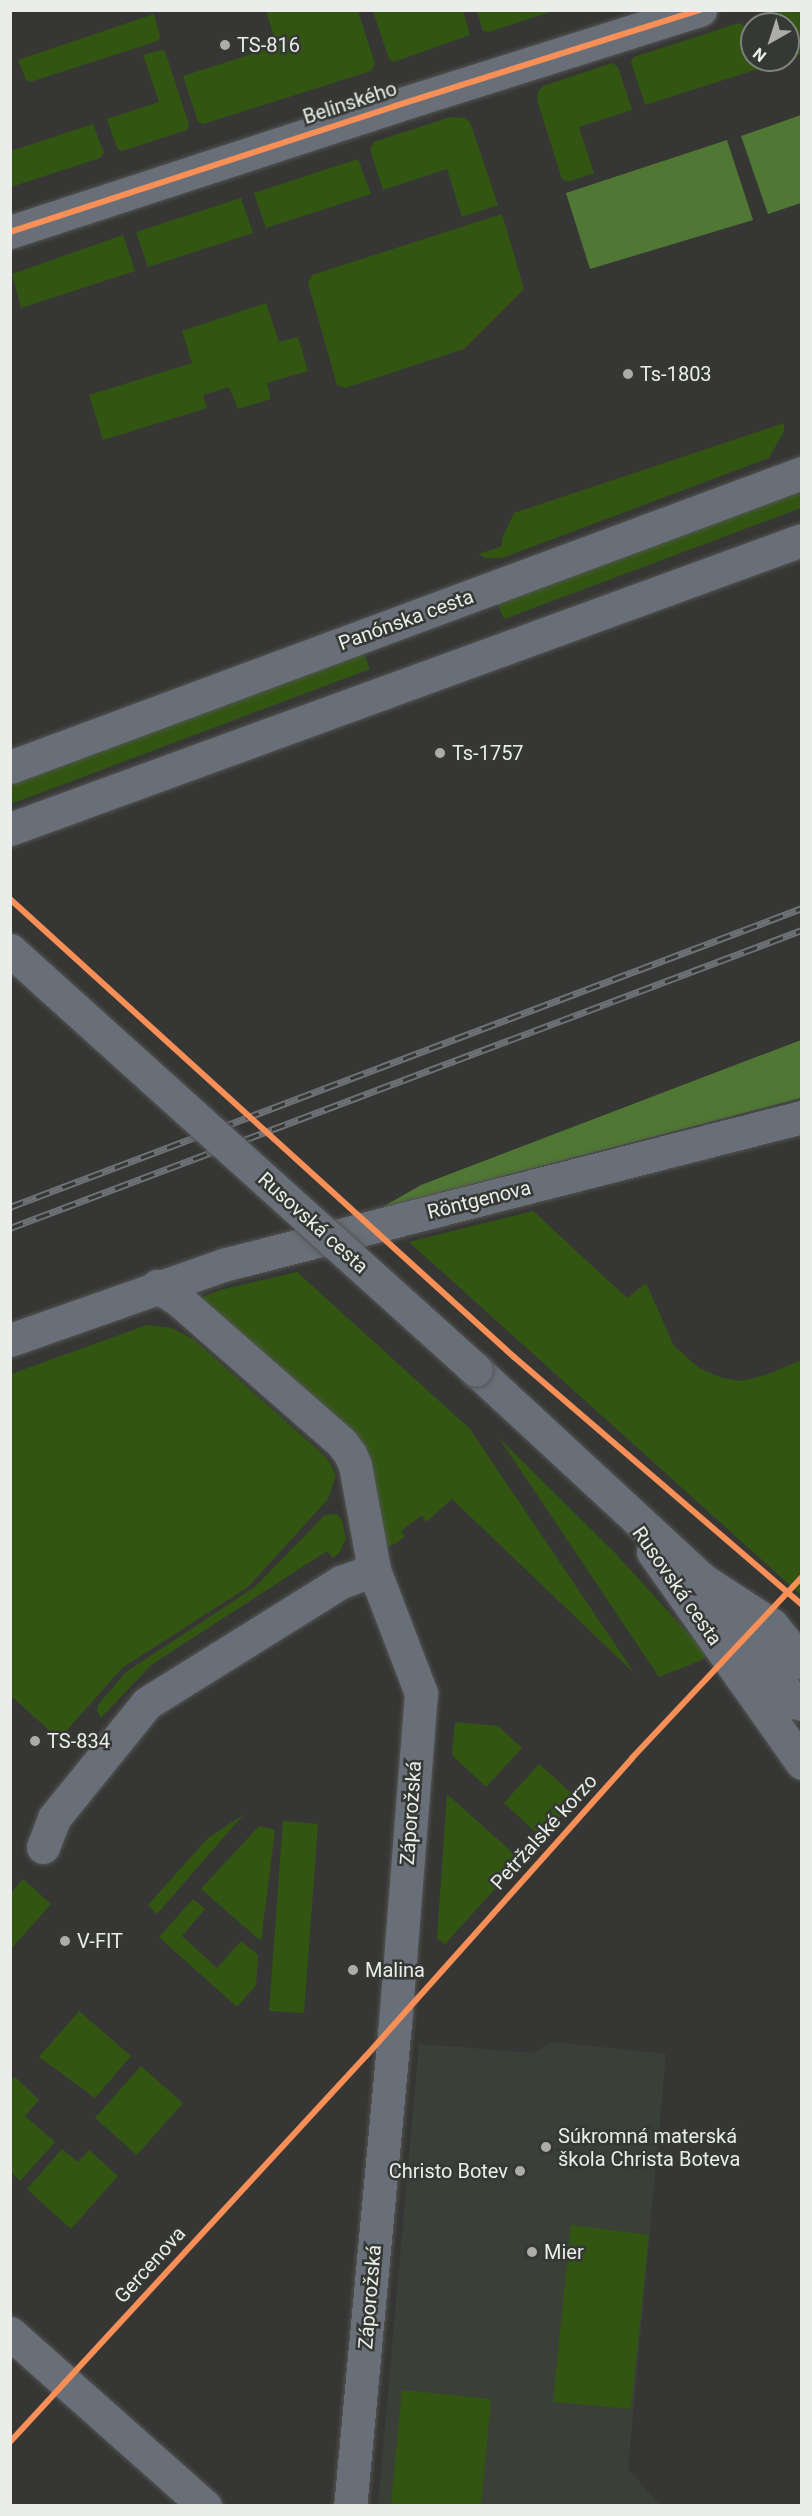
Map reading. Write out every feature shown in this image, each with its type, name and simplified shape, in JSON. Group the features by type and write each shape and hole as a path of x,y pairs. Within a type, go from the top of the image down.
{"main road":[{"name":"Panónska cesta","path":"10,768 801,473"},
{"path":"10,829 801,540"}],"street":[{"name":"Belinského","path":"10,232 395,106 700,10"},
{"name":"Rusovská cesta","path":"10,950 477,1370 704,1580 787,1631 801,1663"},
{"name":"Röntgenova","path":"10,1340 157,1286 223,1266 801,1117"},
{"path":"43,1847 54,1818 147,1703 341,1582 374,1570 355,1465 342,1443 180,1301 157,1286"},
{"name":"Rusovská cesta","path":"614,1496 801,1763"},
{"name":"Záporožská","path":"350,2505 395,2023 421,1693 374,1570"},
{"path":"704,1580 794,1702 801,1704"},
{"path":"10,2333 205,2505"}],"shaded area":[{"path":"553,2042 666,2054 628,2469 660,2505 378,2506 419,2044 532,2053"}],"green space":[{"path":"477,10 553,11 489,32 483,31"},
{"path":"269,11 358,11 375,64 371,71 203,124 198,122 183,76 277,46 267,14"},
{"path":"373,11 463,11 470,35 394,62 389,59"},
{"path":"801,11 801,54 800,12 771,12"},
{"path":"154,14 160,36 158,41 30,82 26,80 18,60"},
{"path":"739,23 740,72 749,72 645,105 631,62 634,57"},
{"path":"165,51 189,125 187,130 122,151 117,148 107,119 159,102 143,55"},
{"path":"612,63 618,67 632,110 579,127 594,173 568,182 562,179 537,100 538,92 543,86"},
{"path":"801,115 801,203 768,214 741,136"},
{"path":"451,117 464,118 470,122 498,205 462,217 447,169 383,190 370,149 374,142"},
{"path":"93,124 104,153 100,158 11,187 11,151"},
{"path":"727,140 753,220 590,269 566,193"},
{"path":"358,159 371,194 266,228 254,193"},
{"path":"241,198 253,233 148,267 136,232"},
{"path":"502,214 524,289 464,349 345,388 337,385 308,283 312,275"},
{"path":"123,235 135,271 21,308 12,274"},
{"path":"266,303 279,342 298,337 308,371 267,383 271,399 238,409 229,387 203,395 207,408 103,440 89,395 192,363 182,331"},
{"path":"784,423 784,431 769,458 502,558 485,558 479,554 502,546 502,539 514,513"},
{"path":"801,492 801,508 504,619 497,603"},
{"path":"363,652 370,669 11,804 11,784"},
{"path":"801,1040 801,1098 381,1208 421,1185"},
{"path":"533,1211 627,1298 646,1283 674,1346 699,1368 722,1378 741,1381 766,1375 801,1360 801,1595 409,1242"},
{"path":"297,1272 470,1429 635,1674 452,1499 426,1522 422,1515 401,1531 405,1536 397,1543 385,1547 359,1453 196,1300 220,1290"},
{"path":"147,1325 172,1328 193,1339 327,1458 336,1475 328,1499 248,1587 122,1668 59,1739 11,1696 11,1374"},
{"path":"499,1438 615,1553 707,1654 702,1660 659,1677"},
{"path":"336,1514 342,1520 346,1539 339,1553 333,1558 327,1551 151,1665 101,1718 97,1711 98,1705 126,1672 255,1587 325,1515"},
{"path":"455,1722 498,1726 522,1748 486,1787 452,1755"},
{"path":"539,1764 577,1798 542,1838 504,1803"},
{"path":"447,1794 521,1860 445,1944 437,1938"},
{"path":"244,1814 157,1914 148,1905 208,1838"},
{"path":"283,1821 318,1824 304,2013 269,2011"},
{"path":"259,1826 275,1830 261,1941 201,1889"},
{"path":"23,1879 51,1904 11,1949 11,1893"},
{"path":"193,1899 205,1909 182,1936 217,1968 241,1941 258,1955 256,1985 237,2007 159,1937"},
{"path":"79,2011 131,2056 95,2098 39,2057"},
{"path":"141,2066 183,2103 137,2155 95,2118"},
{"path":"15,2077 39,2100 25,2116 55,2142 20,2181 11,2172 10,2081"},
{"path":"62,2149 78,2162 89,2150 118,2176 71,2229 27,2189"},
{"path":"571,2225 649,2235 631,2409 553,2402"},
{"path":"402,2390 491,2399 481,2505 391,2505"}],"railway":[{"path":"10,1207 802,908"},
{"path":"10,1228 802,930"}],"cycle path":[{"path":"10,232 395,106 700,10"},
{"path":"10,899 514,1357 802,1605"},
{"name":"Petržalské korzo","path":"10,2442 366,2056 632,1758 802,1577"}],"place":[{"name":"TS-816","path":"225,45"},
{"name":"Ts-1803","path":"628,374"},
{"name":"Ts-1757","path":"440,753"},
{"name":"TS-834","path":"35,1741"},
{"name":"V-FIT","path":"65,1941"},
{"name":"Malina","path":"353,1970"},
{"name":"Súkromná materská škola Christa Boteva","path":"546,2147"},
{"name":"Christo Botev","path":"520,2171"},
{"name":"Mier","path":"532,2252"}]}
